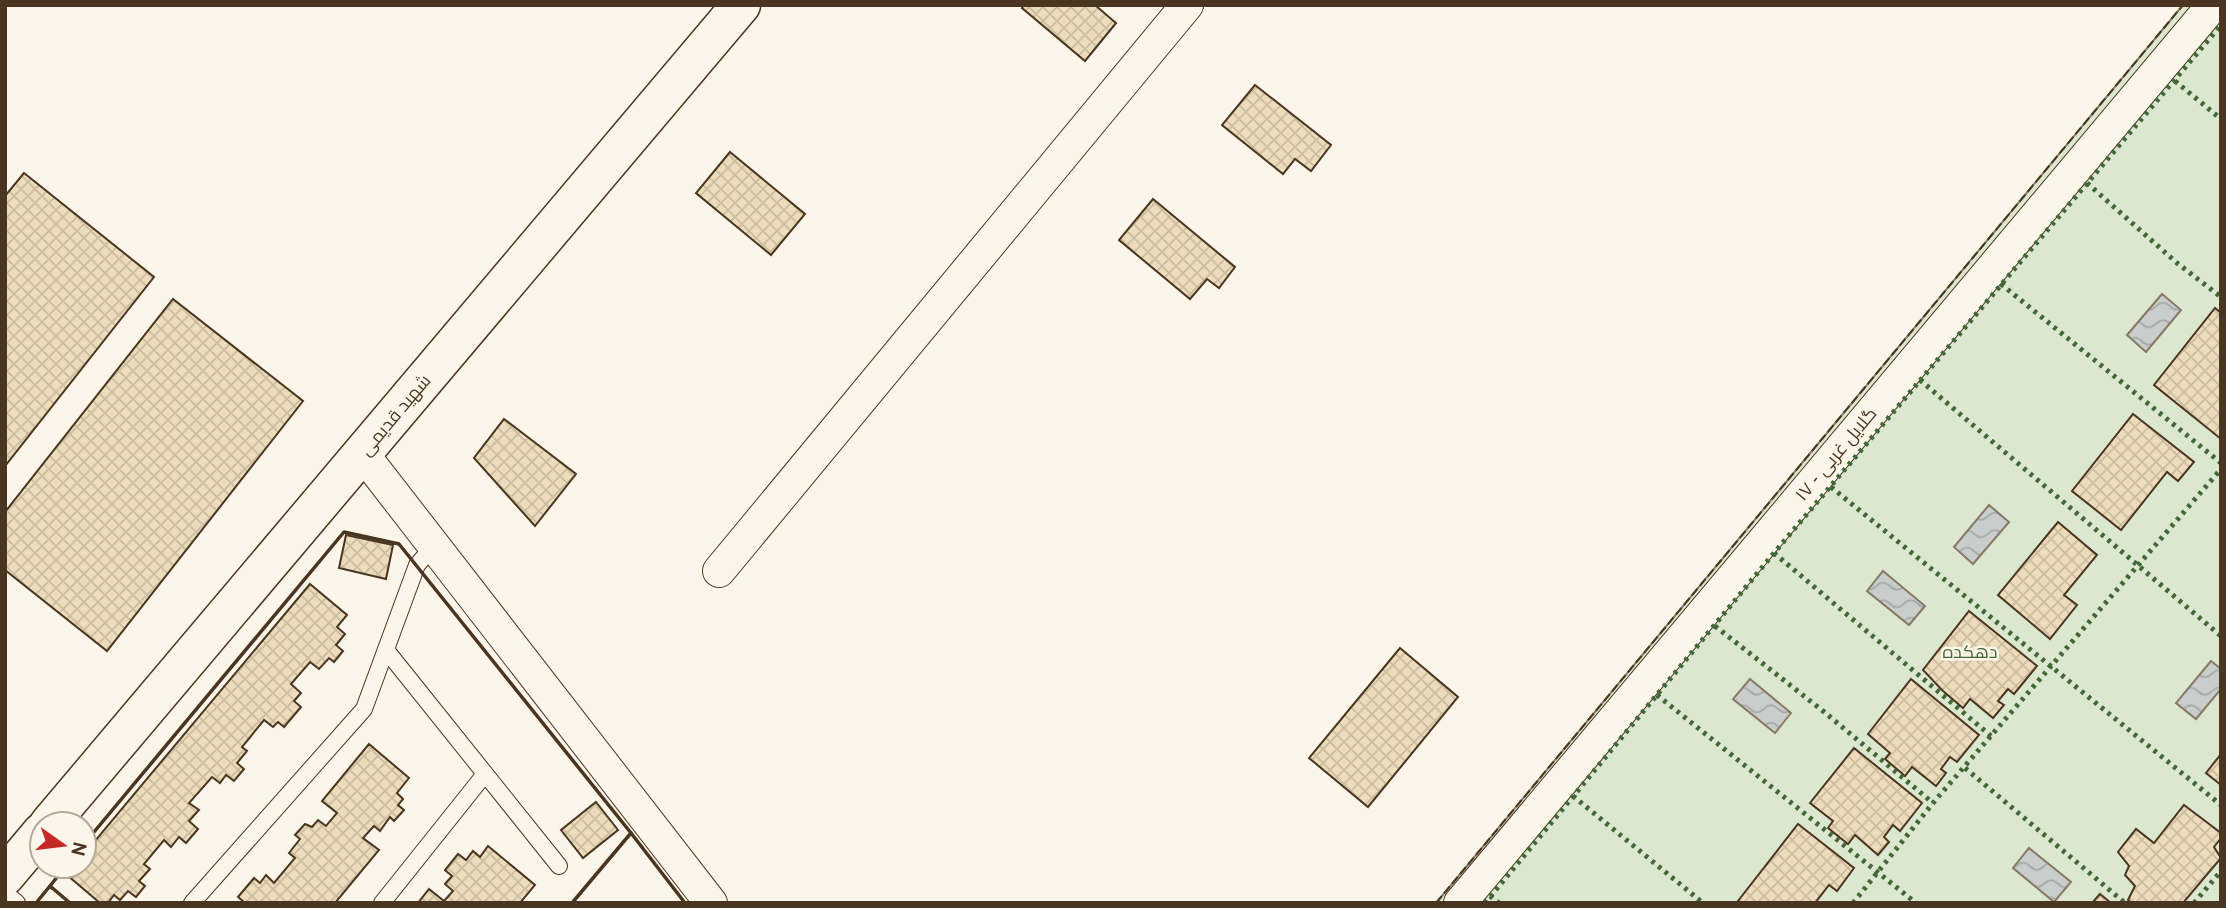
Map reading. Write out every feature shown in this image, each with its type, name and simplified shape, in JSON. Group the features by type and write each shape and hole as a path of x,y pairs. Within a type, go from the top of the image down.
{"street":[{"name":"شهید قدیمی","path":"61,810 741,5"},
{"path":"719,571 1187,5"},
{"name":"گلایل غربی - ۱۷","path":"1460,903 2213,5"},
{"path":"362,453 711,903"},
{"path":"5,876 28,849"}],"lane":[{"path":"192,903 364,709 417,565 433,547"},
{"path":"386,650 559,866"},
{"path":"382,903 485,774"},
{"path":"5,893 17,903"}],"green space":[{"name":"دهکده","path":"2183,5 2221,5 2221,903 1436,903"}],"water":[{"path":"2162,294 2181,310 2146,352 2127,335"},
{"path":"1989,505 2009,522 1973,564 1954,547"},
{"path":"1883,571 1925,606 1909,625 1867,591"},
{"path":"2211,661 2221,669 2221,689 2196,719 2176,703"},
{"path":"1750,679 1791,713 1775,733 1733,699"},
{"path":"2029,848 2071,882 2054,902 2013,868"}],"building":[{"path":"1024,5 1095,5 1116,23 1085,61 1022,8"},
{"path":"1255,85 1331,145 1311,171 1295,159 1283,174 1222,125"},
{"path":"730,152 805,214 771,255 696,193"},
{"path":"24,173 154,277 5,466 5,196"},
{"path":"1153,199 1235,267 1219,288 1207,279 1190,299 1119,240"},
{"path":"173,299 303,401 107,651 5,570 5,512"},
{"path":"2215,308 2221,313 2221,439 2154,385"},
{"path":"2133,414 2194,462 2178,481 2167,472 2121,530 2072,491"},
{"path":"504,419 576,474 535,526 474,458"},
{"path":"2058,522 2097,555 2064,595 2077,605 2050,639 1998,595"},
{"path":"346,535 393,545 386,579 339,568"},
{"path":"310,584 347,615 337,627 345,634 336,645 343,651 334,662 329,658 319,669 310,662 291,684 301,693 294,701 301,707 284,727 278,722 273,727 264,720 242,747 247,751 237,763 244,769 234,781 226,775 220,783 212,777 189,803 199,810 189,821 198,829 186,843 179,837 171,847 164,840 144,864 150,869 139,881 145,886 136,897 128,891 120,900 114,895 108,903 100,903 73,880 98,880 98,837"},
{"path":"1969,611 2037,666 2014,694 2008,689 1998,701 2004,705 1993,718 1970,699 1963,708 1923,670"},
{"path":"1400,648 1458,697 1368,807 1309,758"},
{"path":"1911,679 1979,735 1957,762 1950,757 1941,769 1946,773 1936,786 1912,767 1905,776 1885,759 1890,753 1868,734"},
{"path":"369,744 409,778 397,793 403,799 398,805 404,810 394,821 390,817 380,831 374,826 363,838 379,850 335,903 245,903 238,897 254,878 260,883 266,875 274,883 295,858 289,853 300,839 295,835 305,824 312,827 318,820 326,826 337,813 322,801"},
{"path":"1854,748 1922,803 1900,831 1893,825 1884,837 1889,842 1878,855 1855,835 1848,844 1828,828 1833,821 1810,803"},
{"path":"2221,754 2221,785 2206,773"},
{"path":"596,802 618,830 583,858 561,830"},
{"path":"2184,805 2221,833 2221,838 2214,847 2221,858 2183,903 2132,903 2128,900 2135,886 2125,875 2129,866 2118,852 2136,829 2154,843"},
{"path":"1798,824 1854,868 1837,891 1829,885 1815,903 1738,901"},
{"path":"488,846 535,885 520,903 446,903 444,901 453,891 445,884 452,876 445,870 458,854 466,860 473,851 480,857"},
{"path":"429,889 444,901 446,903 418,903"},
{"path":"2100,894 2111,903 2092,903"}],"hedge":[{"path":"1485,903 1774,553 2221,25"},
{"path":"2175,81 2221,119"},
{"path":"2087,183 2177,263 2221,297"},
{"path":"2001,284 2221,463"},
{"path":"1920,380 2221,636"},
{"path":"1853,903 1933,803 2221,469"},
{"path":"1831,487 2221,805"},
{"path":"1774,553 1991,736"},
{"path":"1715,626 1933,803"},
{"path":"1657,695 1916,903"},
{"path":"1965,768 2125,903"},
{"path":"1573,796 1703,903"},
{"path":"2194,903 2221,871"},
{"path":"1490,896 1499,903"}],"fence":[{"path":"1436,903 2183,5"}],"wall":[{"path":"98,827 344,532 399,544 631,833 572,903"},
{"path":"631,833 685,903"},
{"path":"55,880 50,886 70,903"},
{"path":"36,903 50,886 52,888"}]}
